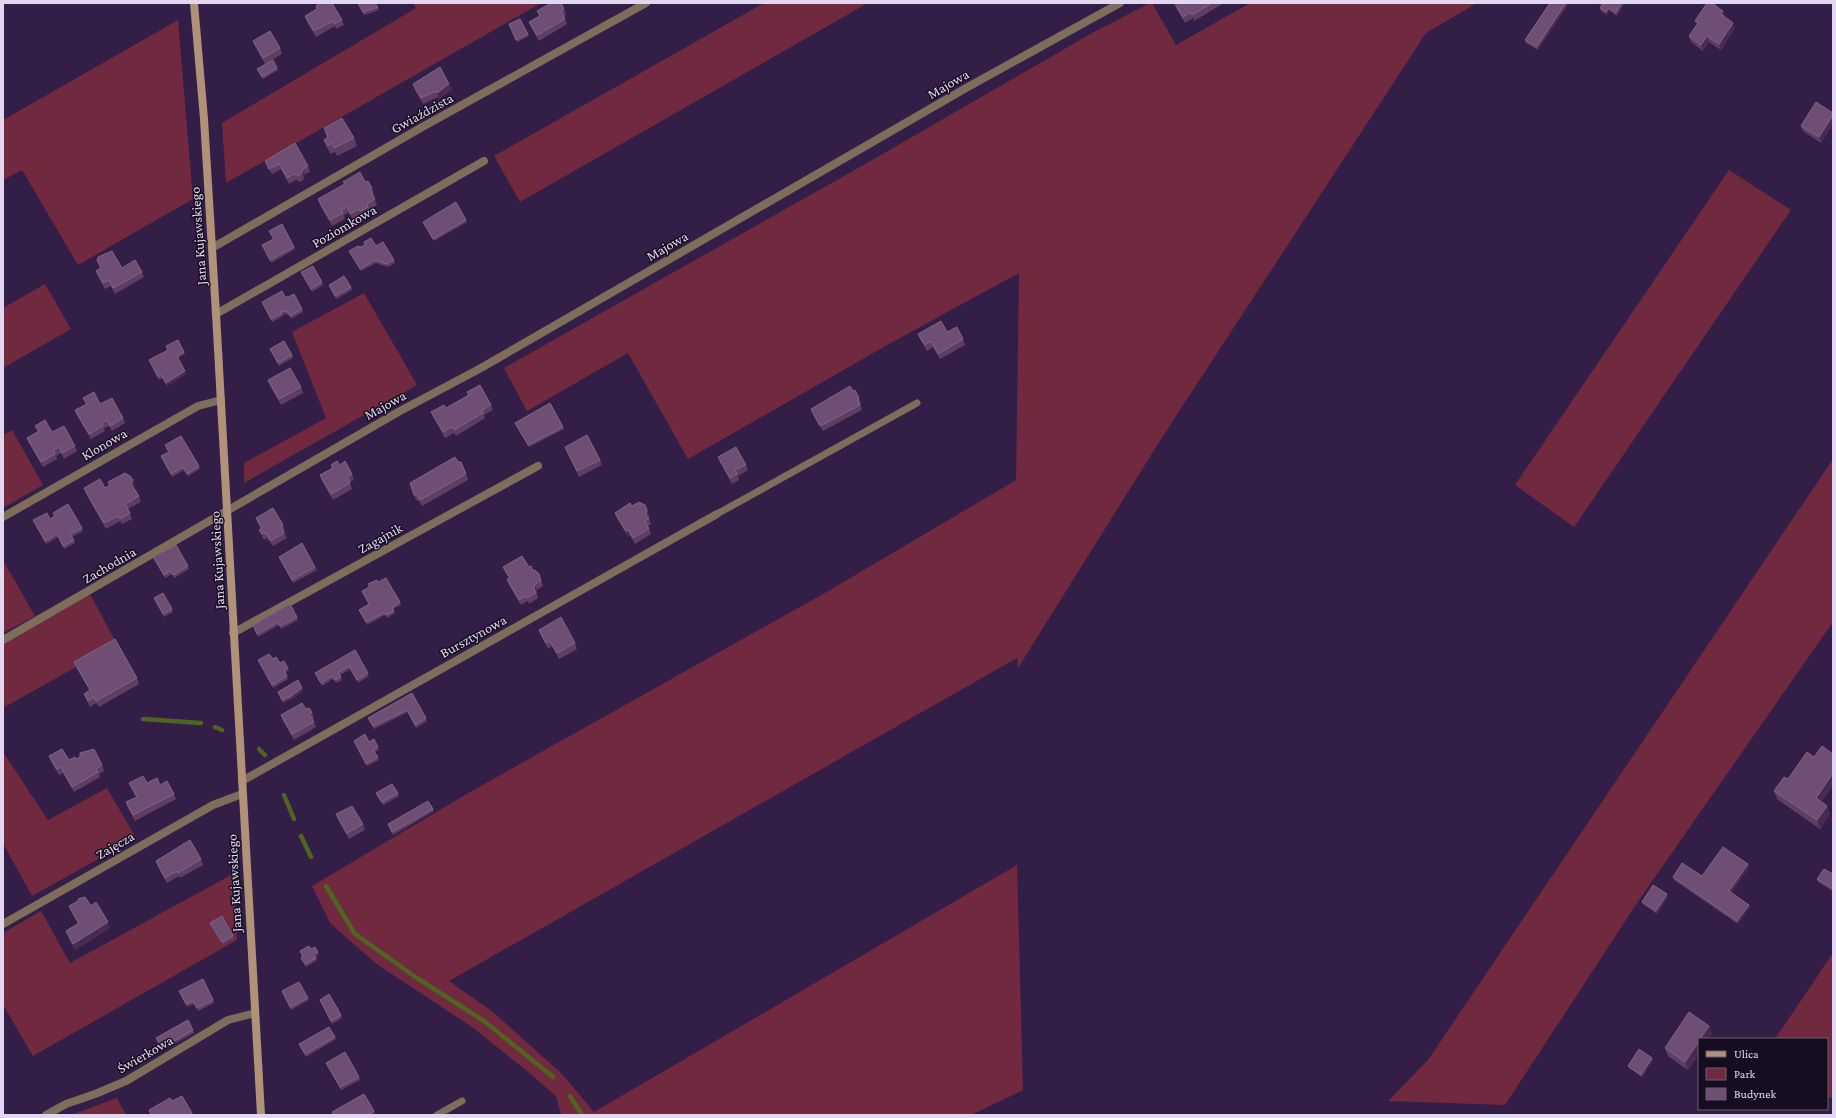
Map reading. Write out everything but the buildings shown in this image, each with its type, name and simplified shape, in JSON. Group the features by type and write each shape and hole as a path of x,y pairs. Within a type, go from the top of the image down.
{"main road":[{"name":"Jana Kujawskiego","path":"194,3 204,119 212,248 242,794 262,1115"}],"street":[{"name":"Gwiaździsta","path":"212,248 424,126 646,3"},
{"name":"Majowa","path":"227,511 400,411 502,356 966,88 1120,3"},
{"name":"Poziomkowa","path":"216,314 484,161"},
{"name":"Klonowa","path":"3,517 198,406 221,400"},
{"name":"Zagajnik","path":"233,633 538,466"},
{"name":"Zachodnia","path":"3,640 227,511"},
{"name":"Bursztynowa","path":"242,781 717,514"},
{"name":"Zajęcza","path":"3,924 213,805 242,794"},
{"name":"Świerkowa","path":"46,1115 66,1104 126,1081 228,1020 255,1013"}],"lane":[{"path":"717,514 917,403"},
{"path":"437,1115 462,1101"}],"green space":[{"path":"413,3 541,3 226,183 222,123 416,8"},
{"path":"764,3 868,3 520,202 494,156"},
{"path":"1152,3 1176,45 1250,3 1477,3 1426,33 1163,436 1018,668 1017,658 449,981 493,1012 561,1073 594,1112 1017,865 1023,1090 971,1115 561,1115 556,1096 527,1071 472,1027 378,965 330,923 312,886 470,792 830,590 1016,480 1019,273 889,344 688,459 628,353 527,411 504,368 867,163 1092,33"},
{"path":"178,20 193,199 78,265 22,170 3,180 3,120"},
{"path":"1729,170 1791,210 1574,527 1515,485"},
{"path":"45,284 71,329 3,368 3,308"},
{"path":"364,293 417,385 244,483 244,463 326,418 292,332"},
{"path":"12,430 43,485 3,508 3,435"},
{"path":"1833,459 1833,622 1639,900 1505,1105 1388,1101 1428,1060"},
{"path":"3,560 35,616 3,633"},
{"path":"90,594 117,644 3,708 3,643"},
{"path":"3,752 48,820 107,788 136,838 32,896 4,845 3,846"},
{"path":"233,874 237,940 33,1056 3,1005 3,933 41,911 70,963"},
{"path":"1833,953 1833,1098 1828,1098 1828,1038 1776,1038"},
{"path":"117,1098 126,1115 71,1115"}],"waterway":[{"path":"143,719 201,723"},
{"path":"215,727 222,730"},
{"path":"259,749 265,755"},
{"path":"284,795 294,819"},
{"path":"301,836 311,857"},
{"path":"326,886 355,934 417,978 484,1021 553,1077"},
{"path":"570,1096 582,1115"}]}
